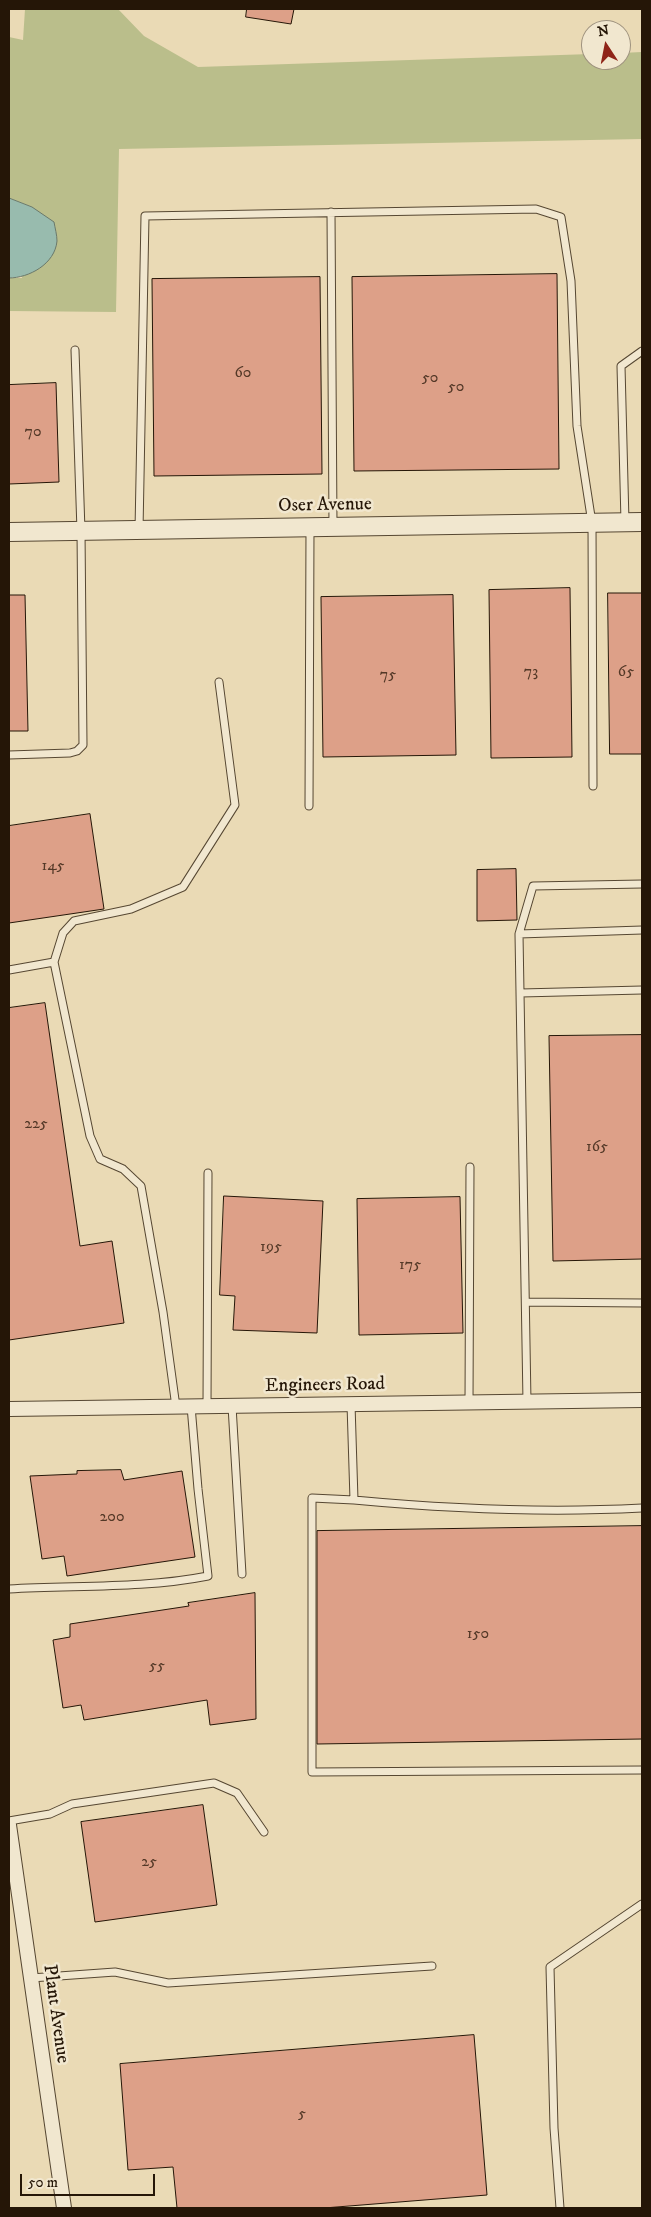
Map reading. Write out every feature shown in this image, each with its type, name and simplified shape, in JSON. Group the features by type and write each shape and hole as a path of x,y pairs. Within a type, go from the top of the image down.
{"street":[{"name":"Oser Avenue","path":"9,532 634,522"},
{"name":"Engineers Road","path":"9,1409 642,1400"},
{"name":"Plant Avenue","path":"9,1826 13,1879 31,1978 64,2208"}],"lane":[{"path":"139,530 145,216 536,209 561,217 572,281 576,426 592,523 593,786"},
{"path":"331,212 333,527"},
{"path":"9,755 70,753 77,751 83,746 81,531 75,350"},
{"path":"634,522 621,366 642,351"},
{"path":"310,527 310,806"},
{"path":"176,1406 163,1312 141,1186 123,1169 100,1159 90,1136 54,962 63,933 74,921 131,910 183,887 235,805 219,682"},
{"path":"528,1402 518,934 533,886 642,884"},
{"path":"518,934 642,930"},
{"path":"9,970 54,962"},
{"path":"520,994 642,990"},
{"path":"469,1403 470,1167"},
{"path":"207,1406 208,1173"},
{"path":"526,1302 642,1302"},
{"path":"352,1404 354,1500"},
{"path":"9,1589 53,1586 119,1587 182,1581 208,1576 191,1406"},
{"path":"232,1406 242,1574"},
{"path":"642,1508 552,1511 424,1507 312,1498 312,1772 642,1770"},
{"path":"9,1821 50,1814 72,1804 214,1783 236,1794 264,1832"},
{"path":"560,2208 554,2128 550,1967 642,1904"},
{"path":"31,1978 115,1972 168,1983 432,1966"}],"green space":[{"path":"25,9 118,9 144,36 198,67 581,54 581,70 631,70 631,53 642,52 642,139 119,149 116,312 9,311 9,278 22,278 32,207 9,198 9,37 23,40"}],"shaded area":[{"path":"9,198 32,207 54,222 57,241 51,256 40,268 25,275 9,278"}],"building":[{"path":"247,9 294,9 291,24 246,17"},
{"path":"557,274 559,469 354,471 352,277"},
{"path":"320,277 322,474 154,476 152,279"},
{"path":"56,383 59,482 9,484 9,385"},
{"path":"570,588 572,757 491,758 489,590"},
{"path":"608,593 642,593 642,754 610,754"},
{"path":"9,595 25,595 28,731 9,731"},
{"path":"453,595 456,755 323,757 321,597"},
{"path":"90,814 104,909 9,923 9,826"},
{"path":"516,869 517,920 477,921 477,870"},
{"path":"45,1003 80,1246 112,1241 124,1323 9,1340 9,1008"},
{"path":"642,1035 642,1259 553,1261 549,1036"},
{"path":"224,1196 323,1201 317,1333 233,1330 235,1296 220,1295"},
{"path":"460,1197 463,1333 359,1335 357,1199"},
{"path":"121,1470 124,1480 182,1471 195,1557 67,1576 64,1556 42,1559 30,1476 77,1474 77,1471"},
{"path":"642,1526 642,1739 317,1744 317,1531"},
{"path":"255,1593 256,1719 210,1725 207,1700 84,1720 81,1705 63,1708 53,1640 70,1637 70,1624 189,1606 188,1603"},
{"path":"203,1805 217,1905 95,1922 81,1822"},
{"path":"474,2035 487,2195 324,2208 177,2208 173,2167 128,2170 120,2064"}]}
